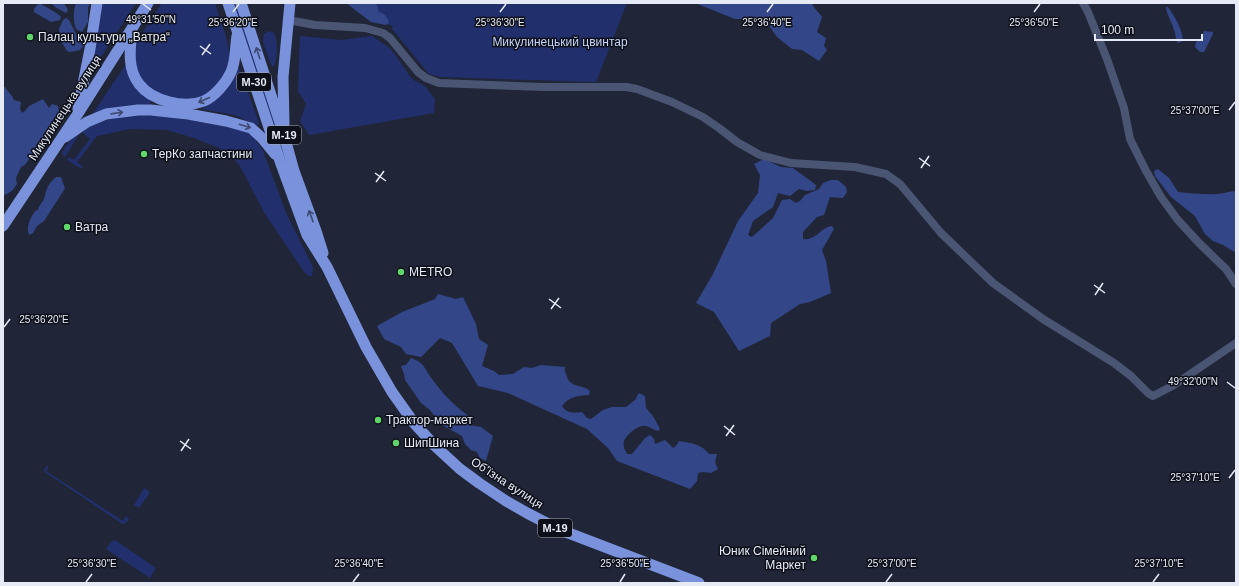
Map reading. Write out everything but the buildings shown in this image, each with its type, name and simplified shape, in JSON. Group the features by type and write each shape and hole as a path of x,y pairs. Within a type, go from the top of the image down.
{"highway":[{"path":"77,115 97,3"},
{"name":"Микулинецька вулиця","path":"3,226 77,115 148,3"},
{"name":"М-30","path":"228,3 280,161"},
{"name":"М-19","path":"241,3 294,171 316,231 327,267"},
{"path":"285,139 283,77 290,3"},
{"path":"132,29 130,58 134,76 139,84 158,98 169,102 184,104 196,103 205,100 213,95 227,80 234,61 237,32"},
{"name":"М-19","path":"59,141 87,122 106,114 138,110 188,114 226,121 252,128 280,161 307,235 327,267"},
{"name":"Обʼїзна вулиця","path":"327,267 366,347 404,410 425,436 460,469 506,501 558,529 699,583"}],"street":[{"path":"1083,3 1108,58 1124,108 1130,139 1146,171 1161,197 1177,219 1199,244 1226,269 1236,284"},
{"path":"288,20 315,25 364,28 383,34 390,38 418,72 426,78 439,83 543,87 626,87 637,89 672,102 703,117 737,142 760,155 791,163 855,167 886,174 900,184 942,233 993,283 1043,319 1114,363 1153,396 1174,385 1236,343"}],"green space":[{"path":"101,3 136,3 97,63 94,60 94,57"},
{"path":"162,3 215,3 229,47 230,62 229,67 217,84 210,93 204,97 186,99 163,95 145,84 139,73 134,58 135,46"},
{"path":"231,3 236,3 285,155 284,155"},
{"name":"Микулинецький цвинтар","path":"374,3 627,3 596,82 441,77 429,74 392,29 393,26 380,22"},
{"path":"269,31 274,33 276,41 277,56 273,67 263,42 264,34"},
{"path":"300,36 341,40 372,36 391,49 412,79 426,87 435,99 434,113 309,135 300,121 306,104 298,91"},
{"path":"126,64 145,97 151,101 150,105 120,107 92,115"},
{"path":"239,68 259,123 258,126 235,115 201,109 210,104"},
{"path":"144,115 172,117 235,128 247,132 255,139 263,151 287,215 313,267 312,276 305,273 265,214 240,166 232,157 219,148 194,138 167,130 130,129 97,136 77,162 83,167 80,168 67,160 69,157 74,160 90,139 83,133 86,128 102,121 124,116"},
{"path":"80,131 65,157 62,152 71,139"},
{"path":"47,466 49,467 46,471 123,521 126,516 129,519 128,521 124,524 121,523 45,472 44,469"},
{"path":"144,488 149,491 149,494 139,508 134,505"},
{"path":"115,540 156,568 150,578 106,549 111,542"}],"shaded area":[{"path":"51,3 64,3 68,10 66,13"},
{"path":"76,3 90,3 88,8 88,22 82,32 76,29 74,22"},
{"path":"346,3 376,3 379,12 386,16 389,23 386,25 371,22"},
{"path":"695,3 813,3 813,6 822,17 817,32 826,38 824,46 827,50 819,61 802,50 792,49 777,37 768,24 752,19 735,19"},
{"path":"38,4 41,4 57,14 61,17 60,20 51,22 34,12 34,9"},
{"path":"1166,7 1168,7 1178,23 1183,41 1178,43 1177,41"},
{"path":"66,18 69,20 78,38 86,43 80,50 70,52 67,51 61,41 59,29 63,20"},
{"path":"1204,31 1213,32 1213,34 1204,52 1200,52 1195,47 1196,42 1200,40"},
{"path":"5,87 14,100 21,102 20,109 22,113 29,106 43,99 49,108 52,104 58,106 59,111 57,118 45,133 45,137 40,144 33,149 31,156 25,165 21,167 16,178 17,184 12,191 3,196 3,88"},
{"path":"764,159 781,167 793,168 816,185 815,190 807,191 799,189 790,196 778,193 773,207 753,221 748,235 752,237 773,218 782,200 790,199 796,203 805,195 819,189 823,183 831,180 838,180 846,187 847,192 843,198 830,197 824,215 817,217 803,232 803,239 808,239 828,227 832,226 834,229 822,250 826,261 831,293 810,302 800,304 771,323 770,336 739,351 714,312 696,303 713,274 738,221 758,193 760,175 754,164"},
{"path":"1158,169 1169,178 1178,192 1220,194 1236,191 1236,253 1213,241 1205,234 1195,216 1171,197 1155,176 1154,171"},
{"path":"56,177 61,177 65,188 44,221 37,226 33,233 29,235 28,226 30,220 44,199 49,185"},
{"path":"438,294 456,299 463,297 476,324 479,339 488,345 482,366 499,375 513,374 524,367 532,368 541,365 565,367 567,377 571,383 584,387 590,391 589,395 571,398 562,406 568,412 582,412 587,418 591,419 603,410 612,407 626,407 635,400 639,393 645,396 646,408 653,416 660,429 658,431 648,426 641,426 631,432 624,441 624,448 627,454 632,454 645,438 650,435 654,439 655,444 665,440 673,448 679,441 699,446 709,454 717,454 715,462 718,469 711,473 698,473 697,481 690,489 617,461 608,448 587,429 508,393 478,386 452,343 440,338 421,357 406,354 401,347 384,339 377,326 402,312 435,299"},
{"path":"411,358 422,364 445,395 456,406 472,418 469,425 481,427 493,436 486,461 480,458 477,452 471,450 465,444 462,436 442,425 430,410 421,403 405,380 401,366 406,365"}],"place":[{"name":"Палац культури „Ватра“","path":"30,37"},
{"name":"ТерКо запчастини","path":"144,154"},
{"name":"Ватра","path":"67,227"},
{"name":"METRO","path":"401,272"},
{"name":"Трактор-маркет","path":"378,420"},
{"name":"ШипШина","path":"396,443"},
{"name":"Юник Сімейний Маркет","path":"814,558"}]}
